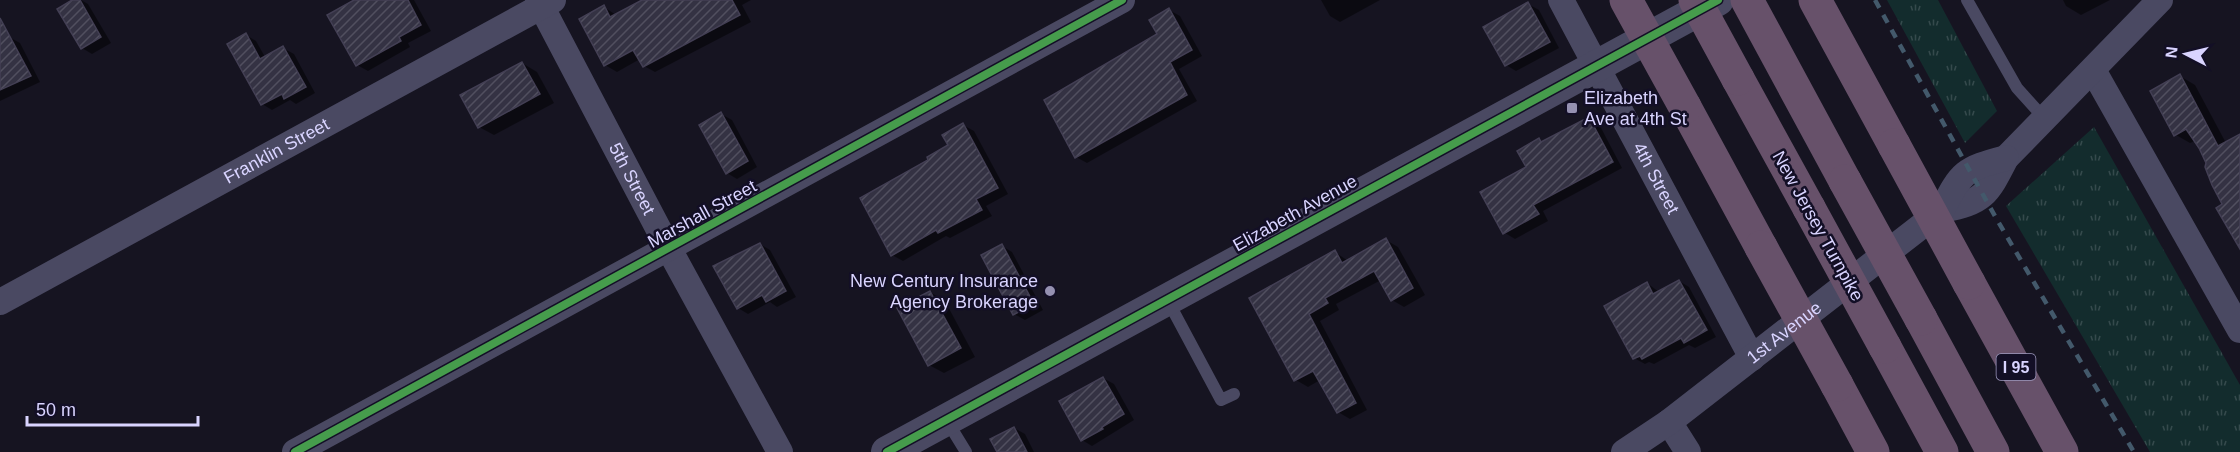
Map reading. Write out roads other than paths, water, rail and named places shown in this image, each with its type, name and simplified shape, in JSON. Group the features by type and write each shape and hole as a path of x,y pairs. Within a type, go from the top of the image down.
{"highway":[{"path":"1626,0 1873,452"},
{"name":"New Jersey Turnpike","path":"1695,0 1942,452"},
{"path":"1747,0 1994,452"},
{"name":"I 95","path":"1823,14 2062,452"}],"street":[{"name":"Marshall Street","path":"295,452 1122,0"},
{"name":"4th Street","path":"1561,0 1752,358"},
{"name":"Elizabeth Avenue","path":"887,452 1718,0"},
{"name":"1st Avenue","path":"1624,452 1669,422 1942,210 1956,181 1977,165 2006,158 2160,0"},
{"name":"5th Street","path":"544,2 669,249 780,452"},
{"name":"Franklin Street","path":"0,302 544,2"},
{"path":"2092,70 2231,294 2240,330"},
{"path":"1669,422 1688,452"}],"lane":[{"path":"1967,0 2017,88 2044,118"},
{"path":"1167,300 1221,400 1234,394"},
{"path":"947,420 966,452"}],"railway":[{"path":"1875,0 1996,218 2134,452"}],"place":[{"name":"Elizabeth Ave at 4th St","path":"1572,108"},
{"name":"New Century Insurance Agency Brokerage","path":"1050,291"}]}
